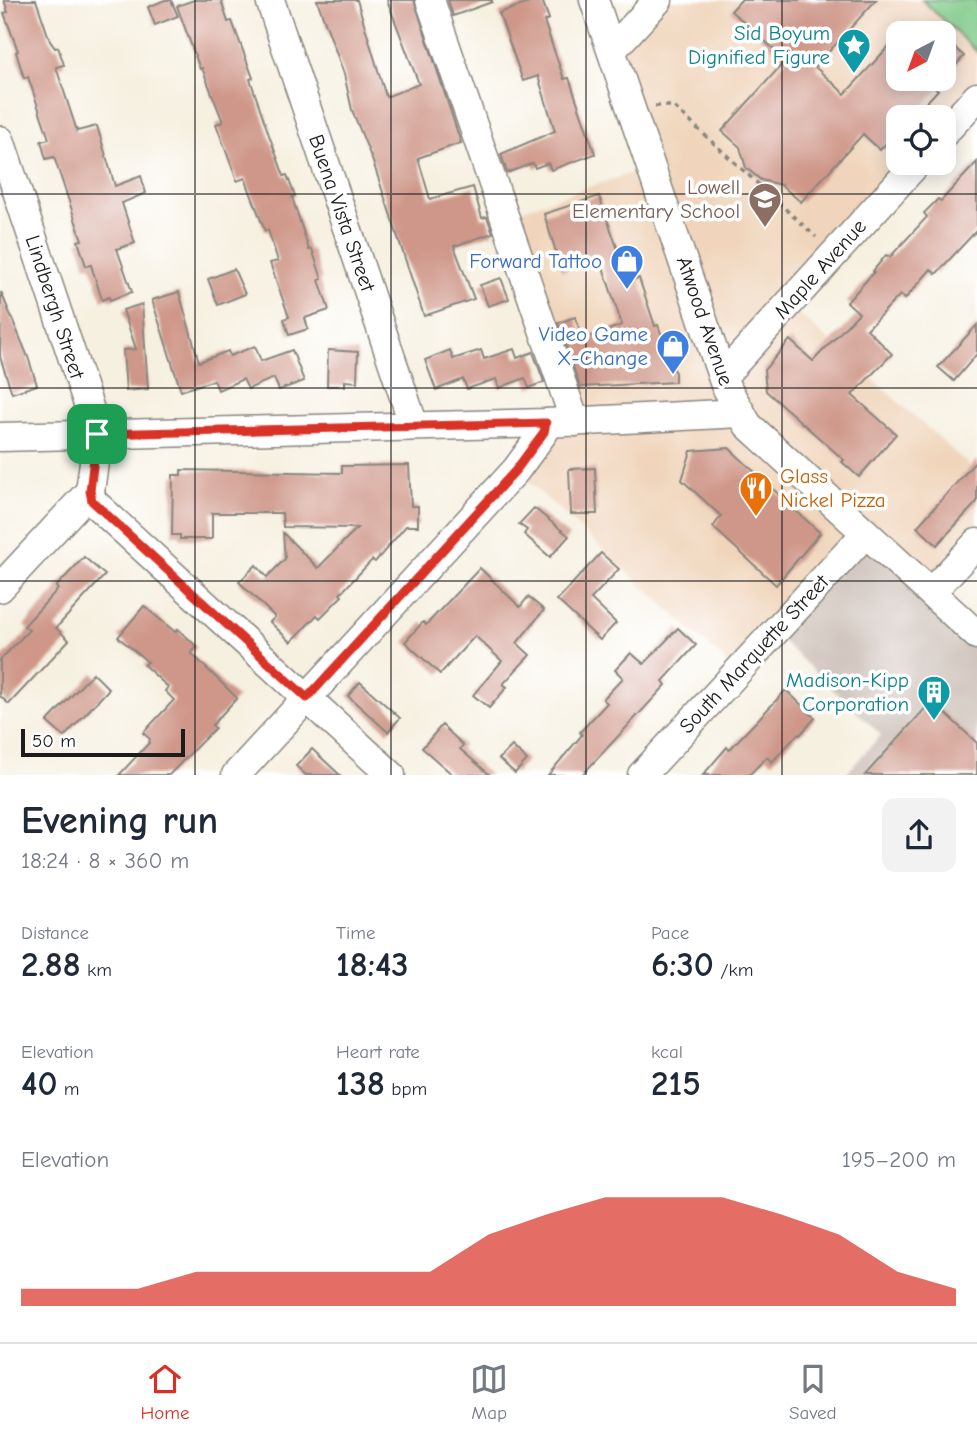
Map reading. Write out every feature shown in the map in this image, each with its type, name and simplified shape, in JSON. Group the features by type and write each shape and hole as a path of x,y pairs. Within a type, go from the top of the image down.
{"street":[{"name":"Buena Vista Street","path":"270,0 414,426"},
{"path":"430,0 575,422"},
{"name":"Atwood Avenue","path":"594,0 723,376 748,425 931,592 973,622"},
{"path":"612,50 658,0"},
{"path":"956,120 977,97"},
{"name":"Lindbergh Street","path":"0,141 97,434"},
{"name":"Maple Avenue","path":"723,376 906,175"},
{"path":"0,437 546,423 741,413"},
{"path":"236,775 516,470 544,432 546,423"},
{"path":"97,434 90,491 92,501 391,775"},
{"path":"0,588 90,491"},
{"name":"South Marquette Street","path":"642,775 866,533"},
{"path":"931,592 977,543"}],"path":[{"path":"653,106 673,106 820,241"}],"shaded area":[{"path":"658,0 977,0 977,97 956,109 956,105 886,105 886,175 906,175 788,304 977,472 977,543 931,592 866,534 737,672 516,470 575,422 505,215 652,166 612,50"},
{"path":"866,533 977,635 977,775 845,775 881,735 774,633"}],"green space":[{"path":"922,0 977,0 977,52 956,32 956,21 944,21"}],"building":[{"path":"4,0 36,0 50,41 55,48 58,47 64,65 56,67 77,131 97,126 115,186 141,176 146,193 122,203 135,243 117,249 132,292 102,300 91,265 86,266 78,241 82,240 54,157 46,159 41,141 49,139 28,77 24,78 16,52 18,51 4,13 8,12"},
{"path":"171,0 178,16 155,25 148,7"},
{"path":"194,0 221,0 228,22 232,21 253,78 250,79 269,135 284,176 287,175 295,196 292,197 309,250 312,249 322,279 319,280 329,310 305,318 308,329 289,335 284,319 289,317 270,263 278,261 268,230 265,231 245,178 237,181 216,124 223,122 177,6"},
{"path":"317,0 357,0 386,97 419,84 387,0 414,0 461,143 418,158 430,199 473,187 482,218 487,217 493,233 454,246 474,299 424,316 373,162 352,110 344,74"},
{"path":"448,0 492,0 492,2 453,16"},
{"path":"542,0 549,19 544,21 564,79 569,78 595,154 551,170 548,163 535,168 533,163 507,173 501,154 555,131 538,76 523,81 499,13"},
{"name":"Lowell Elementary School","path":"741,0 876,0 815,67 845,94 886,49 886,91 937,91 924,105 886,105 886,143 880,150 863,134 801,202 781,185 761,180 746,168 740,147 722,131 786,60 731,11"},
{"name":"Lowell Elementary School","path":"956,49 964,56 956,65"},
{"path":"977,162 977,230 936,274 931,269 905,299 900,295 867,329 892,354 852,395 896,434 859,477 842,462 844,460 766,391 764,370 790,340 813,361 859,313 847,302 886,255 890,257 927,217 924,213 938,199 941,201"},
{"path":"599,196 629,281 639,278 675,373 675,382 580,387 558,323 575,317 583,339 622,325 600,258 562,271 544,214"},
{"path":"234,269 245,294 218,305 208,279"},
{"path":"501,278 509,299 488,306 480,285"},
{"path":"1,292 37,385 12,393 0,357"},
{"path":"179,292 199,362 228,351 230,356 255,346 261,361 292,350 304,381 279,390 274,378 248,389 243,379 218,390 214,380 181,391 152,300"},
{"path":"142,304 148,389 126,391 123,350 136,349 123,310"},
{"path":"977,325 977,354 954,381 938,367"},
{"path":"514,349 517,358 533,352 544,382 529,388 525,378 499,388 496,379 467,389 463,379 436,390 425,360 450,350 453,359 481,350 484,359"},
{"path":"328,350 358,352 357,382 345,381 345,386 327,386"},
{"path":"729,448 820,533 776,585 713,527 721,516 682,480 691,451"},
{"path":"977,460 977,502 937,545 917,527"},
{"path":"409,465 411,506 418,506 418,526 406,526 375,562 372,560 340,594 342,596 320,618 317,615 291,642 270,622 275,617 239,582 256,565 267,577 285,559 283,533 318,568 357,528 283,527 282,513 212,513 212,539 180,539 180,535 172,535 173,475 181,475 181,470 342,473 342,466"},
{"path":"595,468 597,514 571,514 569,469"},
{"path":"534,508 569,536 550,557 524,534 527,530 519,524"},
{"path":"601,553 619,569 591,599 616,623 600,640 557,600"},
{"path":"84,557 105,575 56,628 69,640 9,704 0,696 0,660 29,630 24,626"},
{"path":"480,568 520,607 528,597 544,610 517,643 530,655 503,684 507,687 489,708 473,695 502,661 475,636 440,674 405,642 423,622 426,625"},
{"path":"144,606 175,632 178,629 197,647 191,653 237,698 212,725 215,728 169,775 119,775 149,743 150,739 143,733 174,700 165,691 168,687 144,665 148,662 118,637"},
{"path":"678,628 696,645 663,681 666,685 582,775 548,775 582,735 580,732 607,703 603,699 623,678 615,670 631,653 644,664"},
{"path":"93,673 109,689 64,737 47,722"},
{"path":"360,682 400,718 388,732 348,696"},
{"path":"786,690 815,718 800,735 798,734 772,762 767,757 749,775 703,775 727,747 729,750"},
{"name":"Madison-Kipp Corporation","path":"932,701 977,743 977,775 865,775"},
{"path":"442,725 463,745 460,749 490,775 453,775 422,748"},
{"path":"512,746 527,760 515,773 499,759"},
{"path":"312,749 340,775 306,775 296,766"}],"place":[{"name":"Sid Boyum Dignified Figure","path":"854,75"},
{"name":"Lowell Elementary School","path":"765,229"},
{"name":"Forward Tattoo","path":"627,291"},
{"name":"Video Game X-Change","path":"673,376"},
{"name":"Glass Nickel Pizza","path":"756,518"},
{"name":"Madison-Kipp Corporation","path":"934,722"}],"route":[{"path":"546,423 544,432 516,470 307,698 92,501 90,491 97,434 546,423"}]}
